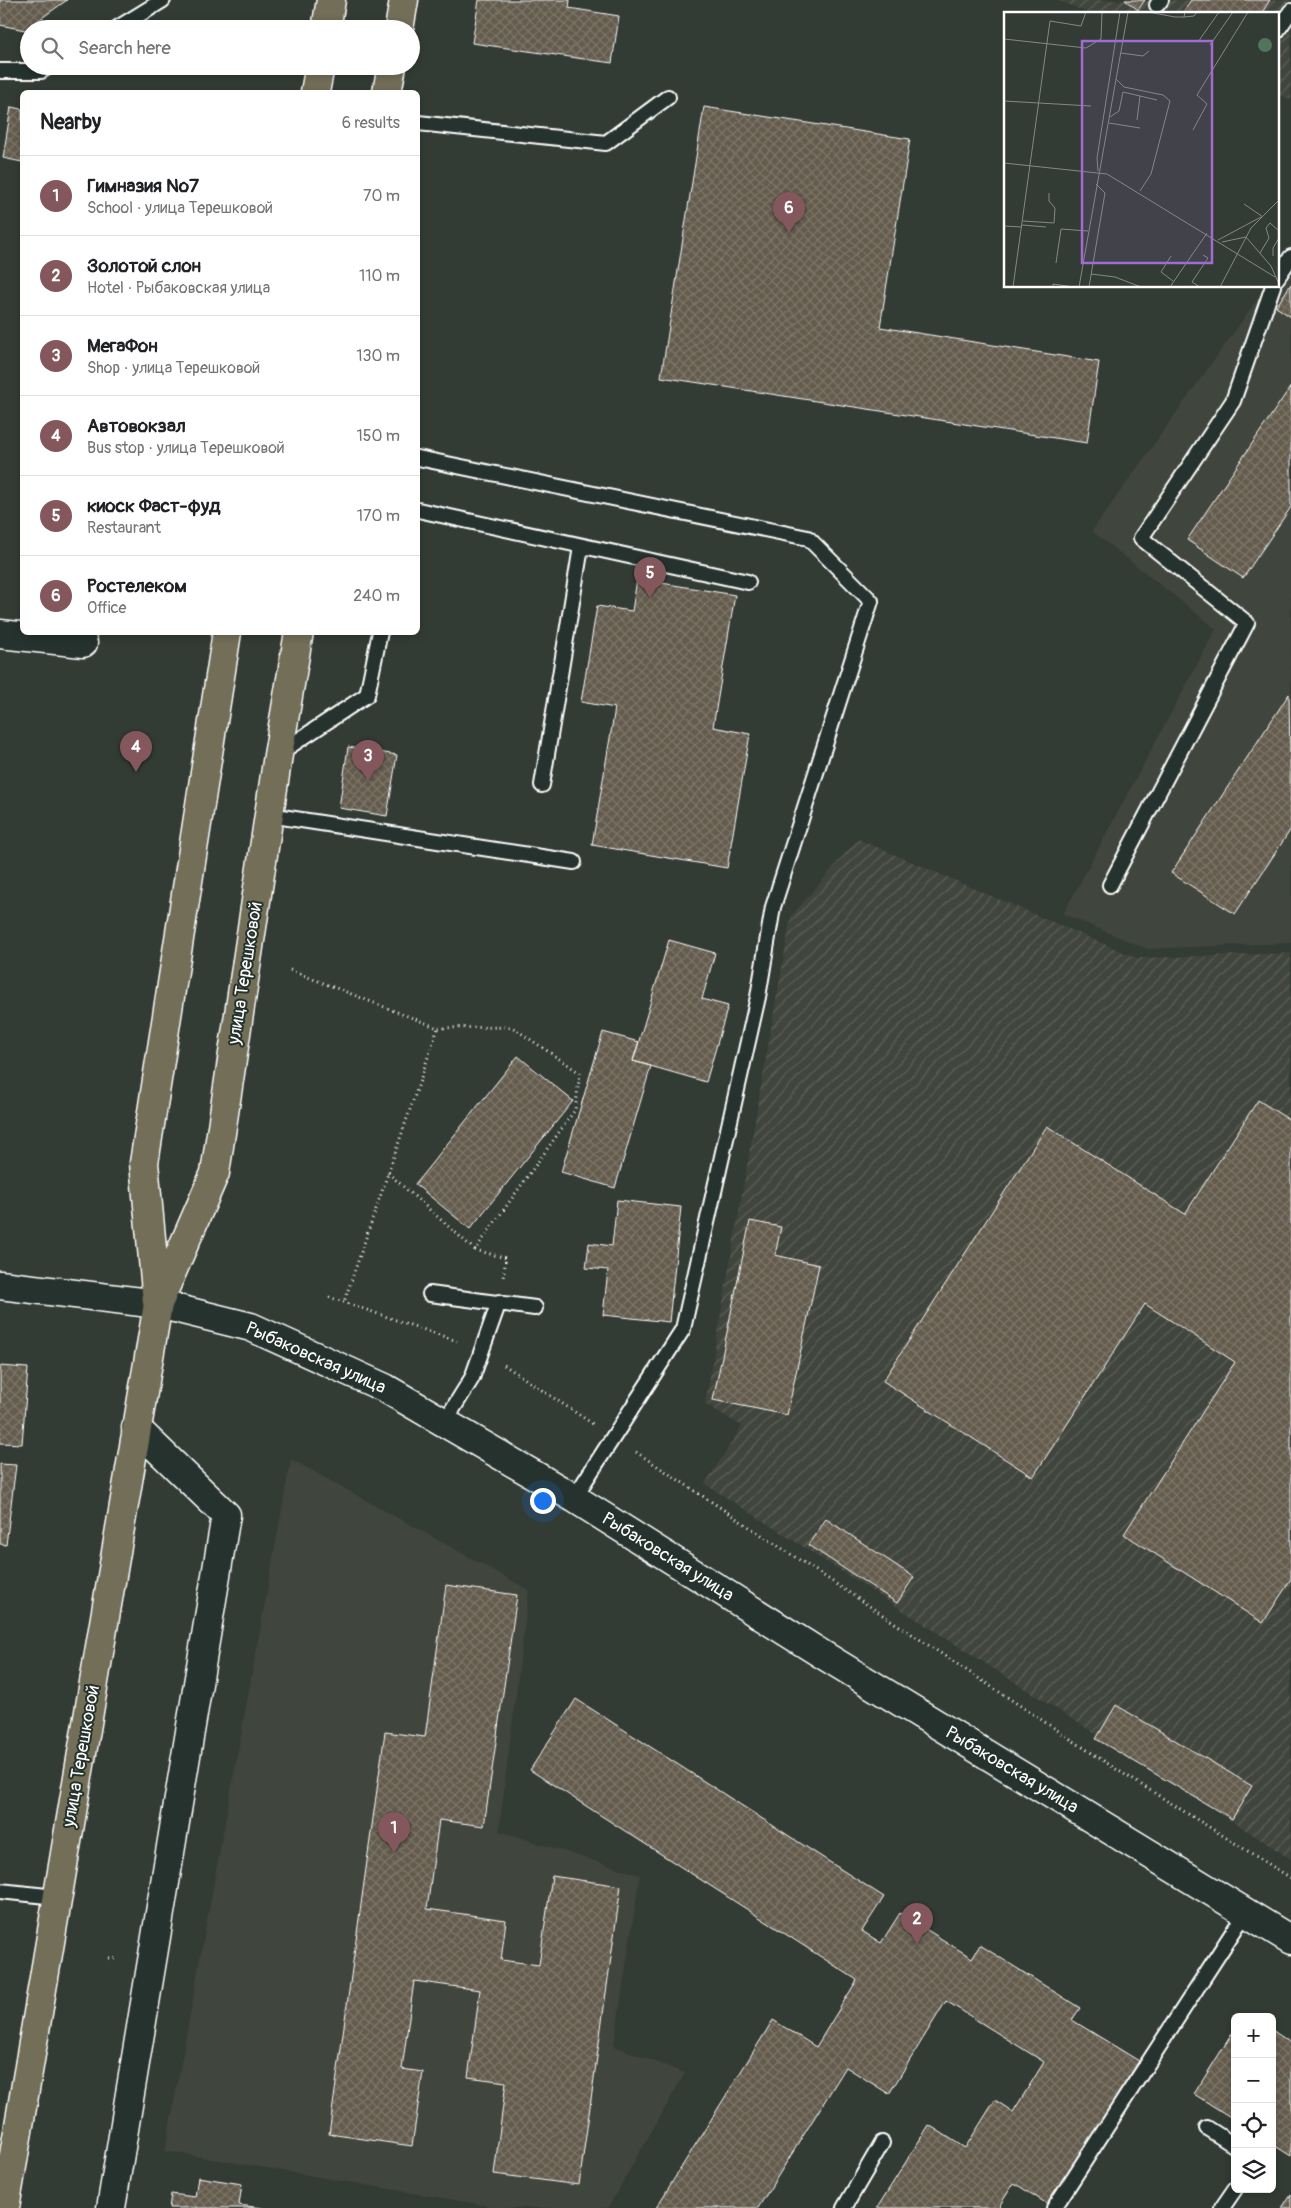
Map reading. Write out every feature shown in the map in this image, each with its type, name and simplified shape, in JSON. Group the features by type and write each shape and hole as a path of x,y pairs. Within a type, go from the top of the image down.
{"main road":[{"path":"328,20 331,0"},
{"path":"400,20 404,0"},
{"path":"316,90 319,75"},
{"path":"387,90 390,75"},
{"path":"0,634 83,643"},
{"name":"улица Терешковой","path":"158,1304 144,1163 227,635"},
{"name":"улица Терешковой","path":"5,2208 56,1896 158,1304 215,1173 278,754 298,635"},
{"name":"Рыбаковская улица","path":"0,1285 158,1304 251,1327 385,1388 574,1498 828,1658 1291,1940"},
{"path":"111,2208 226,1515 136,1428"}],"lane":[{"path":"131,20 163,0"},
{"path":"1278,30 1291,11"},
{"path":"0,71 20,71"},
{"path":"420,123 606,143 668,98"},
{"path":"1278,276 1291,257"},
{"path":"1110,885 1247,623 1141,538 1233,401 1272,288"},
{"path":"420,458 808,538 871,601 773,907 758,997 683,1329 574,1498"},
{"path":"420,510 748,582"},
{"path":"542,785 581,547"},
{"path":"278,754 367,695 379,635"},
{"path":"269,815 574,862"},
{"path":"430,1294 535,1308"},
{"path":"444,1423 472,1378 498,1302"},
{"path":"0,1891 56,1896"},
{"path":"1054,2208 1246,1912"},
{"path":"1207,2128 1231,2143"},
{"path":"844,2208 882,2143"},
{"path":"1222,2208 1232,2193"}],"path":[{"path":"290,970 438,1028 512,1027 580,1073 575,1110 475,1250"},
{"path":"344,1302 438,1028"},
{"path":"388,1173 475,1250 506,1258 498,1302"},
{"path":"329,1298 482,1350 1119,1771 1291,1878"}],"shaded area":[{"path":"1058,0 1291,0 1291,100 1278,94 1278,12 1085,12"},
{"path":"1291,252 1291,943 1147,949 1063,914 1216,629 1092,531 1265,288 1278,288 1278,270"},
{"path":"858,839 1137,958 1291,953 1291,1859 705,1484 742,1426 705,1404 791,916"},
{"path":"291,1459 529,1590 499,1831 640,1875 614,2046 685,2073 608,2208 500,2208 165,2151"}],"building":[{"path":"0,0 67,0 39,20 20,20 20,29 0,25"},
{"path":"479,0 570,0 569,8 619,16 612,63 472,43"},
{"path":"1125,0 1145,0 1138,10"},
{"path":"1191,0 1270,0 1262,12 1183,12"},
{"path":"11,107 20,109 20,162 3,158"},
{"path":"704,107 910,139 880,327 1099,362 1087,443 661,377"},
{"path":"1291,284 1291,317 1276,307"},
{"path":"1291,386 1291,507 1243,578 1187,540"},
{"path":"637,579 735,595 713,727 750,734 727,868 592,845 615,708 581,702 597,606 632,611"},
{"path":"1289,694 1291,829 1235,914 1171,873"},
{"path":"348,747 397,755 387,816 339,808"},
{"path":"669,940 715,953 702,999 728,1006 706,1082 633,1061"},
{"path":"603,1032 639,1042 633,1061 651,1066 615,1188 561,1172"},
{"path":"518,1056 573,1101 470,1229 415,1184"},
{"path":"1258,1100 1291,1121 1291,1579 1263,1623 1124,1534 1235,1362 1145,1304 1033,1477 883,1381 1047,1126 1185,1214"},
{"path":"617,1200 681,1207 669,1322 603,1315 608,1270 586,1268 589,1243 612,1246"},
{"path":"750,1221 781,1227 775,1255 819,1265 787,1415 713,1400"},
{"path":"0,1366 28,1368 22,1444 0,1443"},
{"path":"0,1464 16,1465 6,1545 0,1544"},
{"path":"826,1519 914,1577 897,1603 808,1545"},
{"path":"446,1585 517,1595 484,1826 439,1820 427,1909 506,1920 501,1960 539,1965 552,1876 621,1886 579,2185 494,2174 506,2082 468,2077 480,1990 414,1981 402,2069 423,2072 412,2146 329,2134 385,1732 425,1737"},
{"path":"576,1699 884,1897 862,1931 881,1943 900,1913 972,1958 980,1945 1080,2008 1072,2020 1139,2061 1049,2205 1014,2183 998,2208 877,2208 929,2125 965,2148 995,2100 1013,2112 1044,2062 946,2001 889,2094 846,2067 758,2208 656,2208 773,2020 816,2047 857,1980 530,1770"},
{"path":"1116,1705 1252,1786 1232,1819 1096,1739"},
{"path":"1276,2033 1291,2043 1291,2156 1276,2147"},
{"path":"1231,2035 1231,2117 1194,2094"},
{"path":"198,2177 242,2184 239,2205 262,2208 169,2208 171,2194 195,2197"},
{"path":"1291,2194 1291,2208 1282,2208"}],"place":[{"name":"Ростелеком","path":"789,233"},
{"name":"киоск Фаст-фуд","path":"650,598"},
{"name":"Автовокзал","path":"136,772"},
{"name":"МегаФон","path":"368,781"},
{"name":"Гимназия №7","path":"394,1853"},
{"name":"Золотой слон","path":"917,1944"}]}
